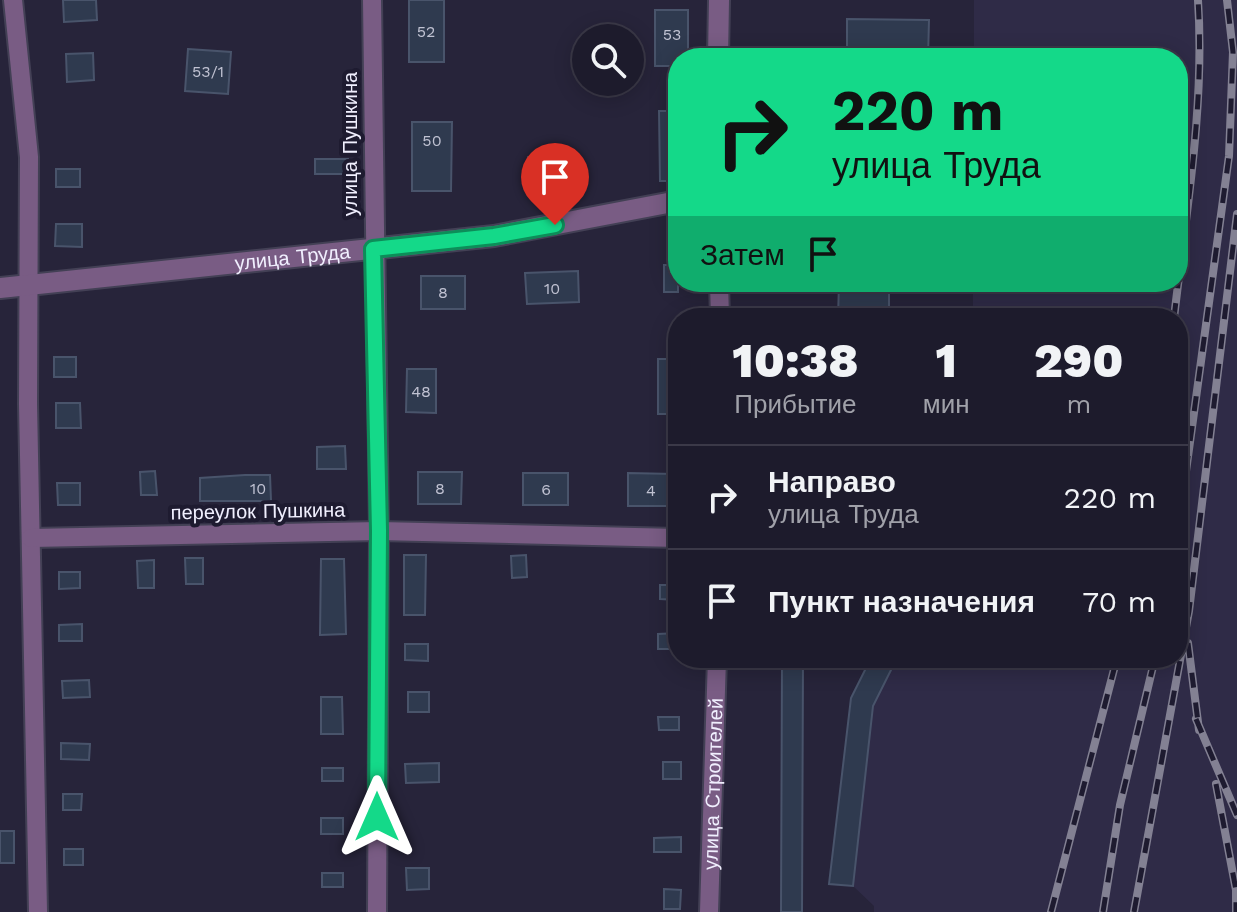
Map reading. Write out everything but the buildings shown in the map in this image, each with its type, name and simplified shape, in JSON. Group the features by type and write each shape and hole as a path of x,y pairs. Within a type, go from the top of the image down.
{"street":[{"path":"13,0 29,157 31,538 38,912"},
{"name":"улица Пушкина","path":"372,0 379,531 377,912"},
{"path":"718,48 719,0"},
{"name":"улица Труда","path":"0,288 494,236 668,203"},
{"name":"переулок Пушкина","path":"31,538 379,531 668,538"},
{"name":"улица Строителей","path":"709,912 717,668"}],"shaded area":[{"path":"974,0 1237,0 1237,912 874,912 874,906 853,886 873,706 892,668 1188,668 1188,308 973,308 973,292 1188,292 1188,48 974,48"}],"railway":[{"path":"1188,207 1199,80 1198,0"},
{"path":"1188,457 1229,156 1233,52 1227,0"},
{"path":"1188,616 1237,214"},
{"path":"1175,308 1177,292"},
{"path":"1188,643 1199,730"},
{"path":"1051,912 1114,668"},
{"path":"1103,912 1120,805 1153,668"},
{"path":"1134,912 1179,668"},
{"path":"1196,719 1237,815"},
{"path":"1216,784 1236,890 1236,912"}],"route":[{"path":"377,817 379,531 373,249 494,236 555,225"}]}
